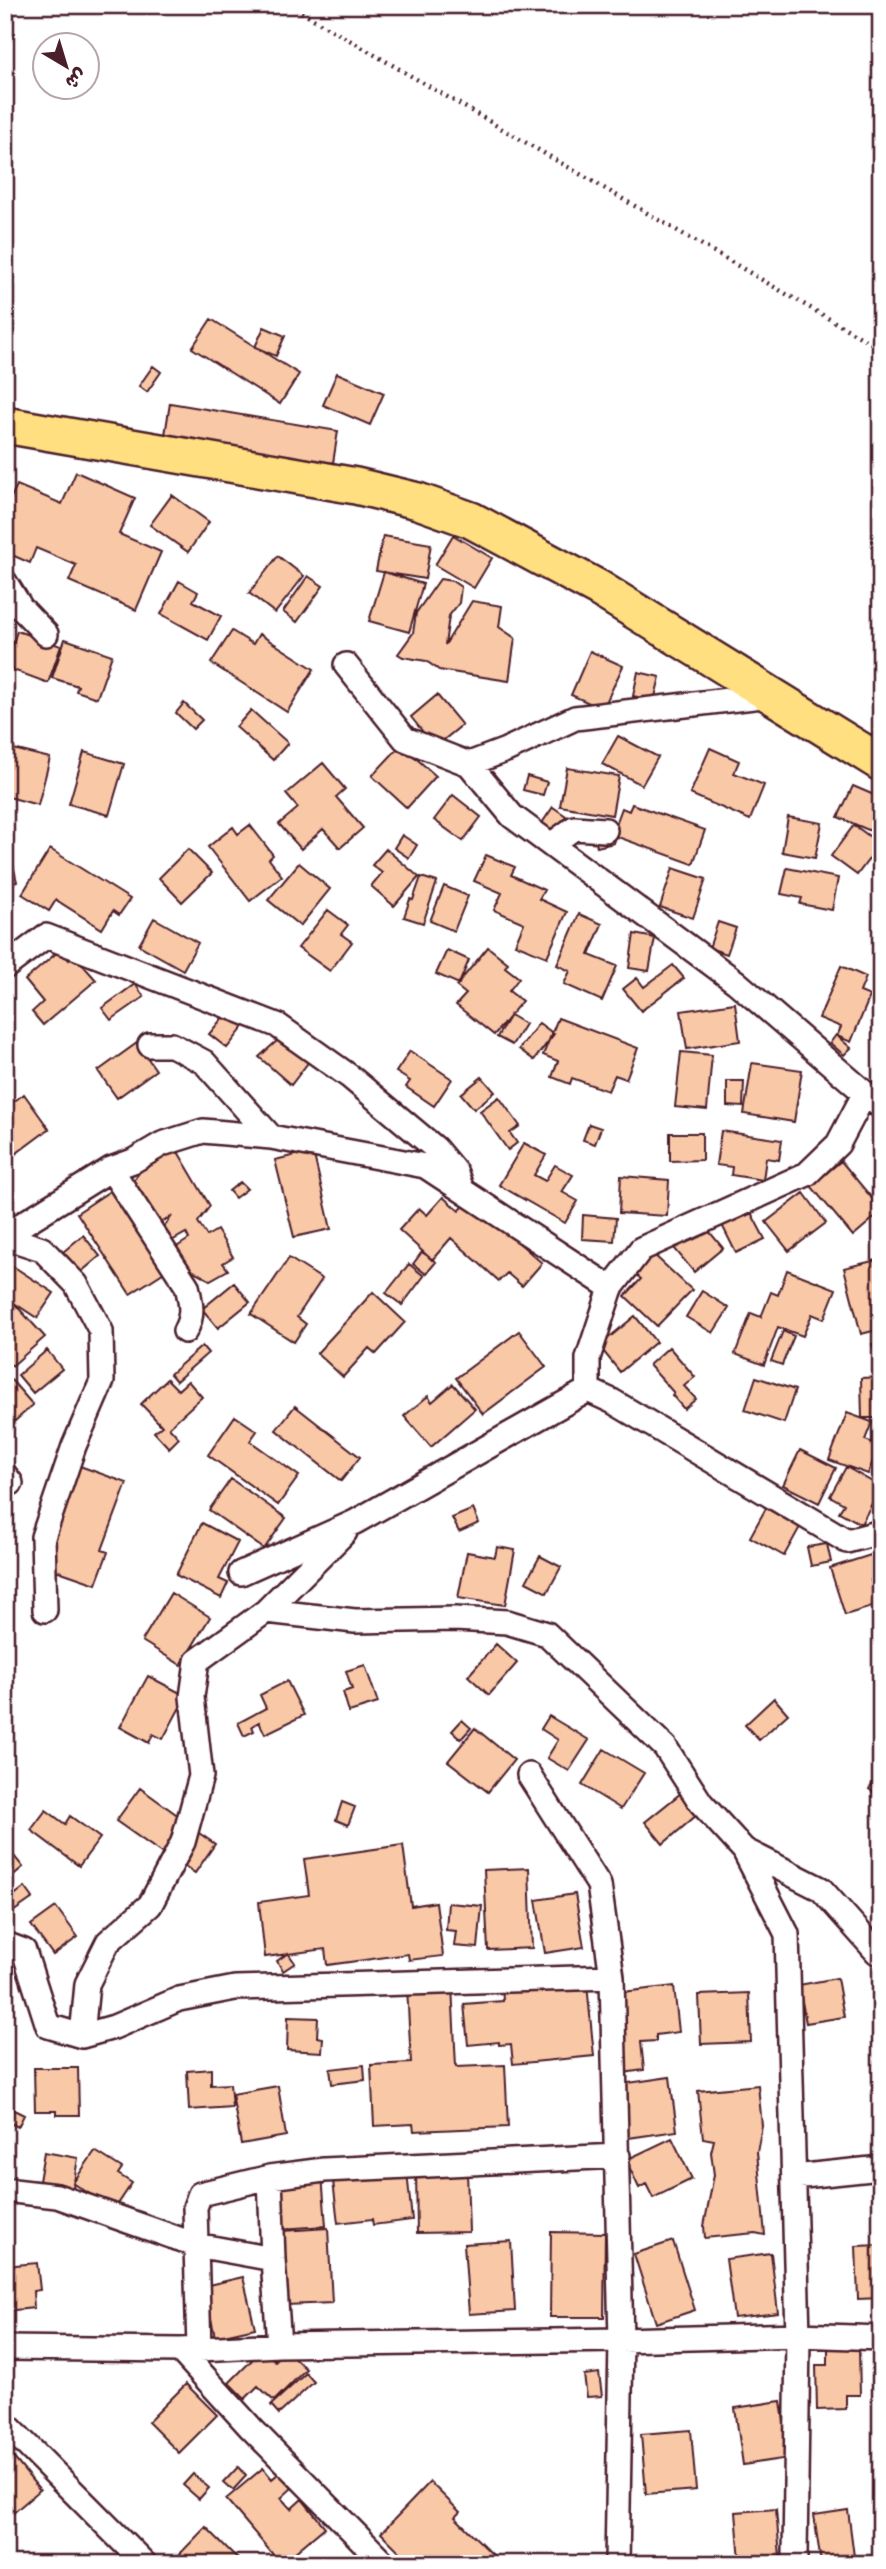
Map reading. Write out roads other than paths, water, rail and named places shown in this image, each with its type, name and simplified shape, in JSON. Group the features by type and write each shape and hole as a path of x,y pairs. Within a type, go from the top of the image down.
{"main road":[{"path":"5,425 356,486 418,501 471,520 598,588 881,763"}],"street":[{"path":"5,582 21,608 46,634"},
{"path":"346,665 405,738 469,764 512,816 736,982 873,1100 838,1144 807,1174 642,1249 611,1288 588,1358 588,1390"},
{"path":"469,764 575,718 771,695"},
{"path":"551,845 574,828 605,830"},
{"path":"5,967 46,936 277,1025 349,1076 435,1148 456,1172 463,1190"},
{"path":"150,1045 172,1045 204,1062 271,1137"},
{"path":"5,1236 111,1169 133,1161 169,1141 203,1131 271,1137 425,1166 611,1288"},
{"path":"111,1169 187,1286 192,1307 191,1320 185,1331"},
{"path":"5,1236 42,1249 76,1284 101,1331 102,1381 74,1446 43,1537 46,1610"},
{"path":"241,1573 355,1522 588,1390"},
{"path":"588,1390 612,1401 847,1541 881,1532"},
{"path":"82,2036 87,1984 108,1942 150,1905 183,1842 201,1776 192,1697 197,1661 267,1611 355,1522"},
{"path":"267,1611 355,1621 455,1619 507,1622 547,1633 665,1747 701,1803 744,1850 788,1934 799,2335 794,2557"},
{"path":"529,1776 599,1885 612,1977 621,2340 617,2564"},
{"path":"744,1850 821,1889 877,1952 881,1952"},
{"path":"5,1944 24,1951 48,2026 82,2036 114,2027 178,1999 235,1988 612,1977"},
{"path":"385,2564 251,2428 189,2350 196,2245 195,2207 200,2194 270,2177 324,2170 618,2156"},
{"path":"794,2177 881,2168"},
{"path":"270,2177 279,2344"},
{"path":"5,2190 57,2196 196,2245 273,2259"},
{"path":"5,2348 189,2350 279,2344 799,2335 881,2338"},
{"path":"5,2423 145,2564"}],"waterway":[{"path":"877,2564 881,2560"}]}
